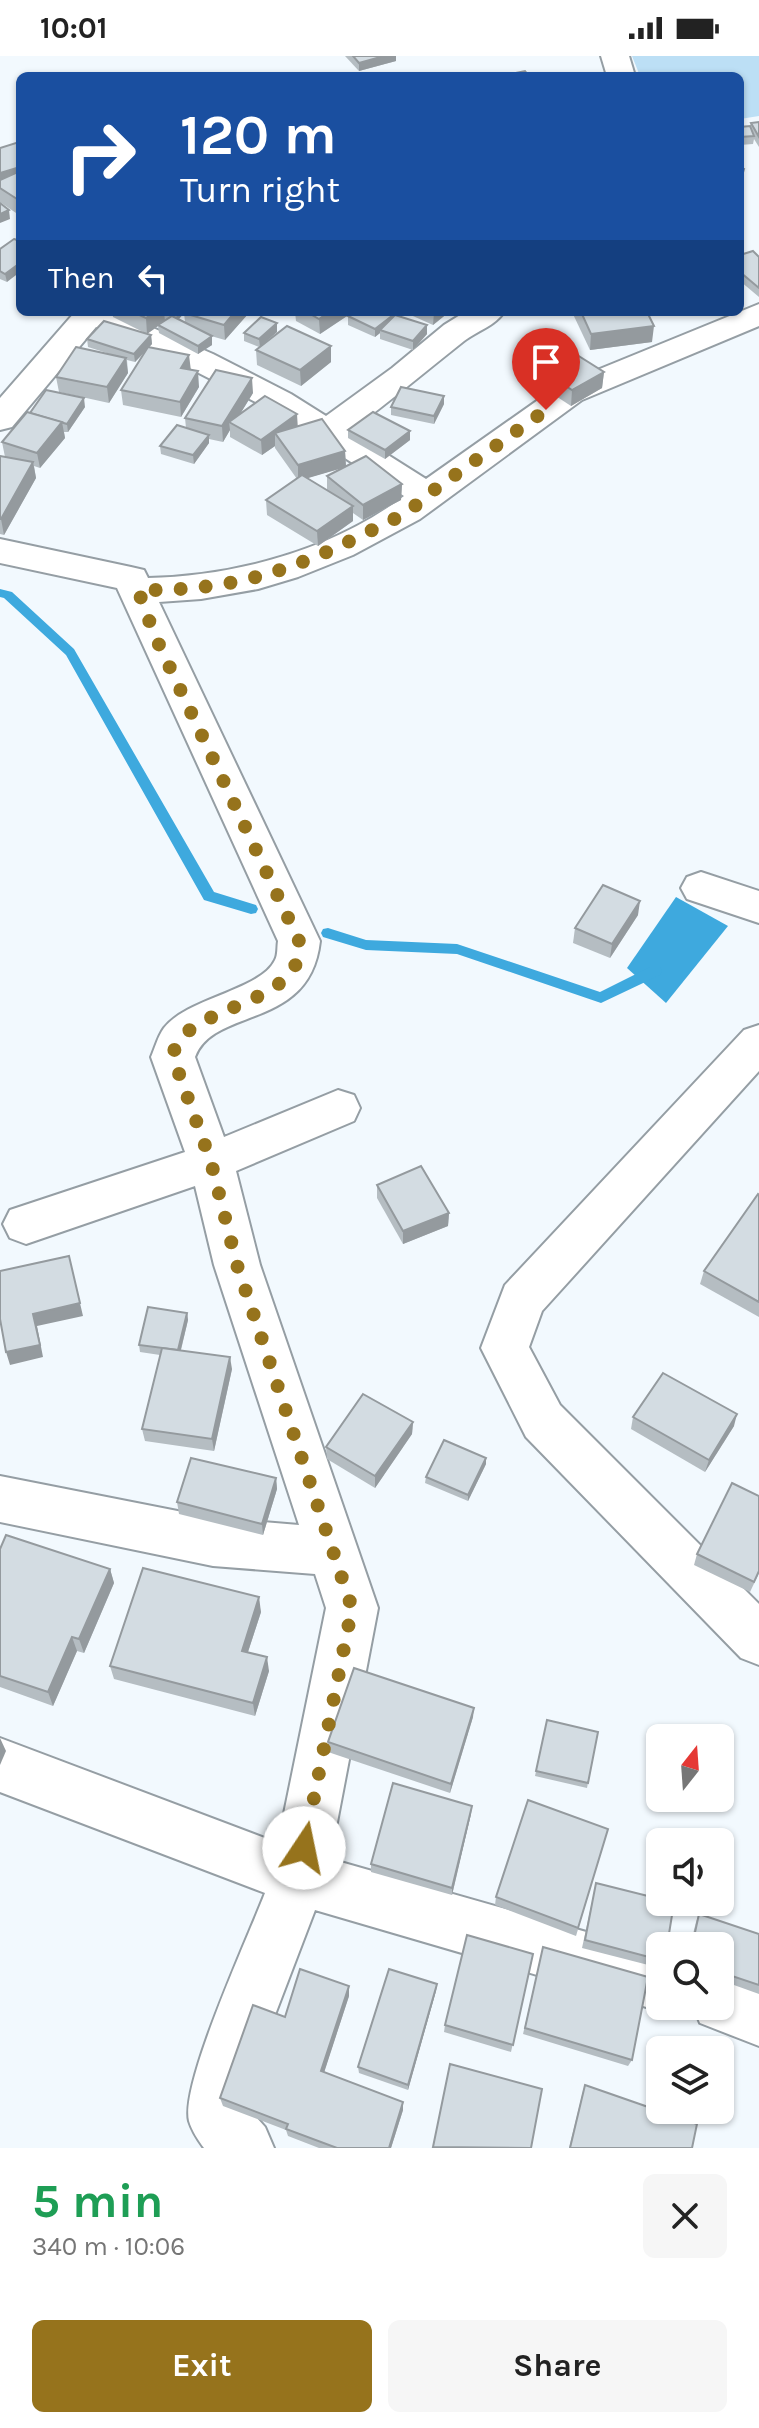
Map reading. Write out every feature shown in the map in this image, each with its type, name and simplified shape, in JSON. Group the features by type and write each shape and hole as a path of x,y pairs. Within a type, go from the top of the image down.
{"street":[{"path":"138,590 187,591 252,581 337,549 414,508 427,495 570,393 747,315"},
{"path":"0,419 89,316"},
{"path":"99,316 201,361 279,401 427,495"},
{"path":"326,432 404,375 455,332 481,316"},
{"path":"0,551 131,579 299,941 301,952 288,977 239,1007 185,1033 174,1049 173,1057 211,1162 237,1265 352,1608 299,1878 223,2075 218,2119 244,2148"},
{"path":"701,888 759,907"},
{"path":"759,1042 522,1300 505,1348 543,1421 759,1640"},
{"path":"26,1224 211,1162 338,1108"},
{"path":"0,1499 213,1542 332,1551"},
{"path":"0,1765 299,1878 646,1978"},
{"path":"734,2008 759,2017"}],"shaded area":[{"path":"632,56 759,56 759,116 744,118 744,72 638,72"}],"water":[{"path":"676,897 728,926 666,1003 627,968"}],"building":[{"path":"353,56 384,56 359,63"},
{"path":"759,122 759,137 751,123"},
{"path":"750,126 754,136 744,137 744,127"},
{"path":"16,143 16,168 0,173 0,148"},
{"path":"16,173 16,198 0,188 0,180"},
{"path":"0,203 9,210 0,214"},
{"path":"16,240 16,266 5,274 0,271 0,249"},
{"path":"753,251 759,257 759,288 744,275 744,254"},
{"path":"172,316 212,336 198,346 158,325"},
{"path":"194,316 232,316 224,325"},
{"path":"348,316 392,316 375,329"},
{"path":"394,316 427,325 413,341 380,330"},
{"path":"583,316 649,316 654,326 591,334"},
{"path":"261,317 277,323 259,339 244,333"},
{"path":"104,321 151,335 134,354 87,339"},
{"path":"287,326 331,346 300,370 256,350"},
{"path":"76,347 126,358 107,387 56,377"},
{"path":"148,347 189,355 181,368 198,371 180,402 121,390"},
{"path":"566,348 604,372 572,390 534,365"},
{"path":"216,370 252,378 222,426 185,418"},
{"path":"401,387 444,396 434,416 391,407"},
{"path":"46,390 84,398 67,424 30,413"},
{"path":"265,396 297,414 261,440 229,422"},
{"path":"27,412 62,422 37,453 2,442"},
{"path":"373,412 410,431 385,450 348,430"},
{"path":"322,419 345,451 298,465 275,433"},
{"path":"177,425 209,435 193,455 160,446"},
{"path":"0,456 33,462 1,519 0,519"},
{"path":"366,456 402,484 363,505 327,476"},
{"path":"302,475 353,506 317,531 266,500"},
{"path":"603,885 640,901 612,944 575,928"},
{"path":"421,1166 449,1213 403,1231 377,1185"},
{"path":"759,1195 759,1302 704,1271"},
{"path":"69,1256 80,1303 33,1314 40,1345 6,1352 0,1319 0,1271"},
{"path":"148,1307 187,1313 178,1350 139,1345"},
{"path":"162,1348 230,1357 212,1439 142,1429"},
{"path":"663,1373 737,1414 709,1460 633,1417"},
{"path":"363,1394 413,1422 375,1476 326,1447"},
{"path":"444,1440 486,1458 468,1495 426,1477"},
{"path":"191,1458 276,1478 262,1524 177,1502"},
{"path":"732,1483 759,1496 759,1571 754,1582 697,1554"},
{"path":"6,1535 110,1569 79,1639 72,1637 48,1692 0,1676 0,1549"},
{"path":"143,1568 259,1597 242,1651 267,1657 253,1703 110,1666"},
{"path":"354,1668 474,1708 451,1784 328,1742"},
{"path":"547,1720 598,1732 588,1783 536,1771"},
{"path":"393,1783 472,1806 452,1888 371,1864"},
{"path":"528,1800 608,1829 578,1928 496,1897"},
{"path":"596,1883 646,1896 646,1916 672,1916 669,1932 646,1932 646,1956 585,1940"},
{"path":"699,1916 705,1916 759,1934 759,1985 734,1977 734,1932 695,1932"},
{"path":"467,1935 533,1954 513,2045 445,2025"},
{"path":"543,1947 646,1976 632,2060 525,2028"},
{"path":"300,1969 349,1986 321,2071 403,2102 389,2148 337,2148 286,2129 288,2124 220,2098 253,2005 285,2017"},
{"path":"389,1969 437,1984 408,2085 358,2067"},
{"path":"450,2064 542,2089 531,2148 433,2147"},
{"path":"585,2085 646,2106 646,2124 697,2124 692,2148 570,2148"}],"waterway":[{"path":"0,593 8,595 70,652 209,896 251,909"},
{"path":"328,933 366,945 457,949 601,998 655,971"}],"route":[{"path":"304,1848 352,1608 237,1265 211,1162 173,1057 177,1042 185,1033 239,1007 288,977 301,952 299,941 154,634 138,590 187,591 252,581 337,549 414,508 427,495 546,410"}]}
